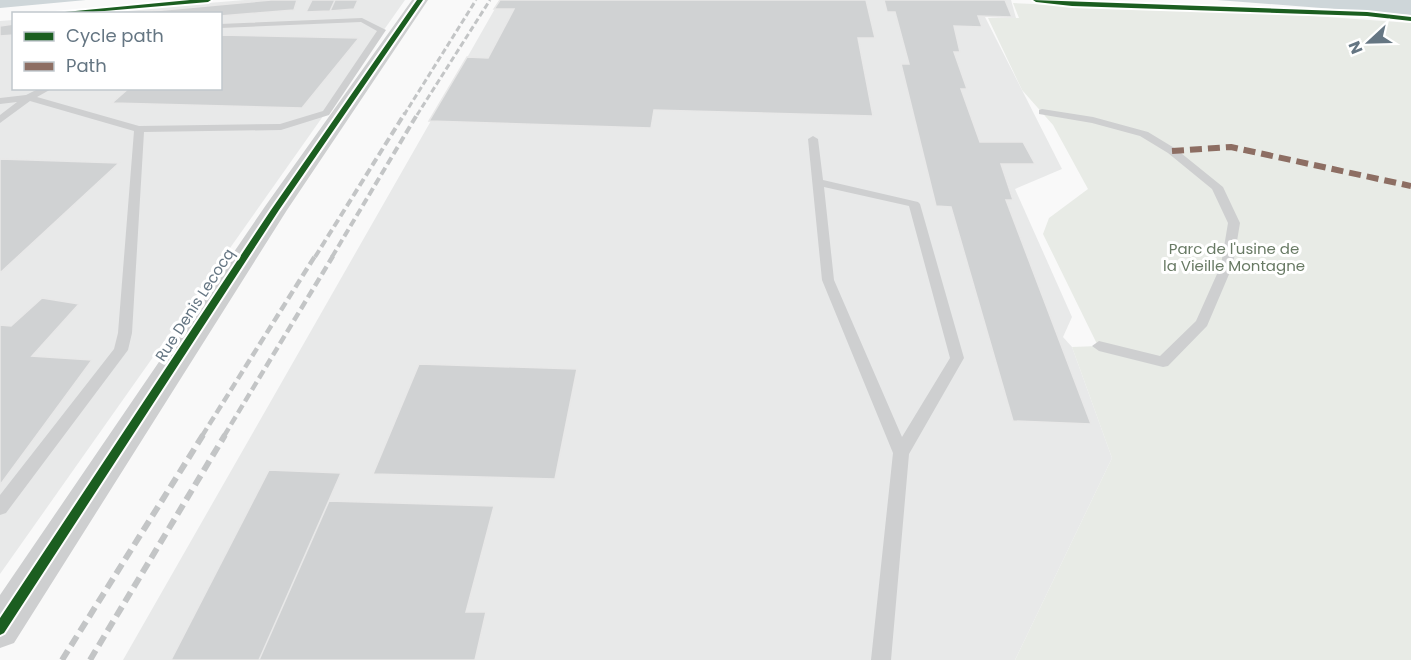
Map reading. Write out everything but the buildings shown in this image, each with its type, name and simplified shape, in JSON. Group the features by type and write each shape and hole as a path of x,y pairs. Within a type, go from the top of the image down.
{"street":[{"name":"Rue Denis Lecocq","path":"0,629 302,171 420,0"}],"lane":[{"path":"0,101 28,99 139,129 281,127 326,113 382,30 362,20 222,26"},
{"path":"0,120 28,99 45,90"},
{"path":"1042,112 1093,120 1144,134 1172,151 1217,187 1234,223 1227,265 1203,323 1163,362 1099,346"},
{"path":"0,508 121,350 125,333 139,129"},
{"path":"813,138 828,280 901,453"},
{"path":"818,182 915,204 957,358 901,453 881,660"}],"shaded area":[{"path":"0,0 86,0 0,8"},
{"path":"245,0 405,0 0,574 0,21 12,20 12,90 222,90 222,12 99,12"},
{"path":"500,0 1011,0 1016,18 985,17 1062,169 1015,189 1072,317 1063,337 1072,347 1112,458 1015,660 123,660"},
{"path":"1217,0 1411,0 1411,15"}],"green space":[{"name":"Parc de l'usine de la Vieille Montagne","path":"1013,3 1314,16 1411,23 1411,660 1015,660 1112,458 1072,347 1098,346 1043,234 1049,218 1088,189 1053,125 1022,90 988,18 1019,18"}],"railway":[{"path":"404,115 476,0"},
{"path":"417,115 490,0"},
{"path":"315,257 405,113"},
{"path":"332,257 418,113"},
{"path":"202,436 315,256"},
{"path":"224,436 333,256"},
{"path":"62,660 203,435"},
{"path":"90,660 225,435"}],"marked path":[{"path":"1172,151 1231,147 1333,171 1411,186"}],"cycle path":[{"path":"69,12 208,0"},
{"path":"0,629 275,210 420,0"},
{"path":"1036,0 1072,4 1367,14 1411,19"}]}
